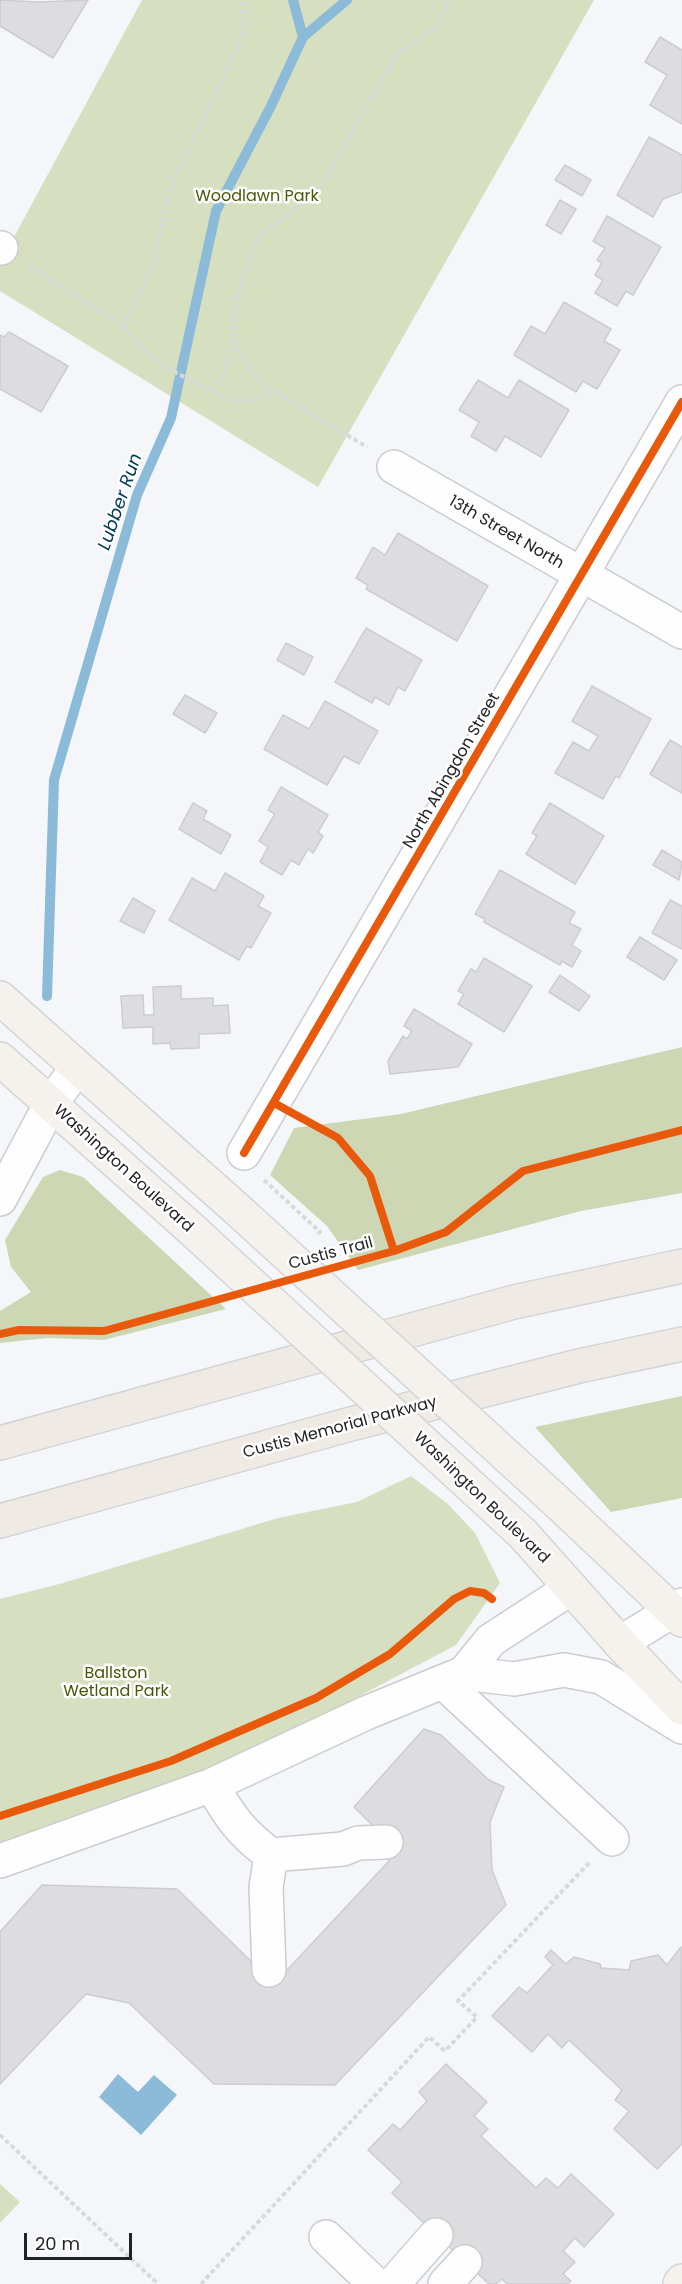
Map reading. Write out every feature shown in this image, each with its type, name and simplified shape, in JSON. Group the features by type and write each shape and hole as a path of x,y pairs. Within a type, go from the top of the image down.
{"highway":[{"path":"0,1443 502,1305 682,1266"},
{"name":"Custis Memorial Parkway","path":"0,1521 393,1413 579,1366 682,1344"}],"main road":[{"path":"0,998 239,1211 679,1612"},
{"name":"Washington Boulevard","path":"0,1059 188,1226 523,1534 620,1643 682,1708"}],"street":[{"name":"North Abingdon Street","path":"244,1153 682,402"},
{"name":"13th Street North","path":"394,467 682,632"},
{"path":"0,1199 50,1105 77,1068"},
{"path":"454,1678 491,1640 571,1588"},
{"path":"620,1643 679,1612"},
{"path":"0,1861 212,1785 366,1713 454,1678 514,1679 564,1670 601,1677 682,1727"},
{"path":"454,1678 612,1839"},
{"path":"212,1785 227,1813 246,1837 271,1855 343,1849 357,1854 387,1848"},
{"path":"270,1970 266,1887 271,1855"},
{"path":"326,2237 378,2284 450,2258"},
{"path":"422,2284 450,2258"}],"path":[{"path":"123,326 153,266 171,186 234,57 244,29 244,0"},
{"path":"209,390 224,376 233,339 234,308 257,238 319,190 396,55 438,25 448,0"},
{"path":"0,248 123,326 138,344 160,364 201,386 232,401 253,400 273,391"},
{"path":"233,339 251,370 273,391 374,451 394,467"},
{"path":"244,1153 241,1158 320,1232 311,1241"},
{"path":"201,2284 429,2037 445,2051 477,2017 458,2001 612,1839"},
{"path":"0,2135 158,2284"}],"green space":[{"name":"Woodlawn Park","path":"142,0 594,0 318,487 0,291 0,263"},
{"path":"682,1047 682,1193 581,1211 358,1270 327,1226 270,1175 294,1128 401,1114"},
{"path":"60,1170 83,1177 226,1309 104,1340 47,1338 0,1343 0,1311 31,1292 11,1267 5,1240 43,1177"},
{"path":"682,1396 682,1498 611,1512 535,1427"},
{"name":"Ballston Wetland Park","path":"411,1476 448,1504 475,1533 500,1583 456,1645 259,1749 0,1845 0,1599 63,1583 278,1518 357,1502"},
{"path":"0,2184 20,2202 0,2223"}],"water":[{"path":"118,2074 138,2092 154,2075 177,2095 141,2135 99,2097"}],"building":[{"path":"0,0 39,2 88,0 53,58 0,26"},
{"path":"660,37 682,50 682,124 650,105 667,75 645,62"},
{"path":"649,137 682,155 682,192 663,199 653,217 617,195"},
{"path":"565,165 591,180 582,196 555,180"},
{"path":"560,200 576,209 561,234 546,225"},
{"path":"607,216 661,247 633,295 626,291 617,306 595,293 603,280 595,275 602,263 597,260 605,248 593,241"},
{"path":"564,302 611,329 604,341 620,350 597,389 583,381 576,392 514,355 531,326 545,334"},
{"path":"9,332 68,366 41,412 0,389 0,335 4,337"},
{"path":"478,380 508,398 519,380 569,410 541,457 505,436 496,451 471,436 479,422 459,410"},
{"path":"398,533 488,586 457,641 366,589 368,585 356,578 373,547 385,555"},
{"path":"366,628 422,660 405,691 398,687 389,705 375,697 372,703 335,682"},
{"path":"286,643 313,657 304,675 277,660"},
{"path":"592,686 651,719 619,778 616,776 603,799 555,773 573,742 589,751 598,736 572,721"},
{"path":"185,695 217,713 205,733 173,714"},
{"path":"325,701 378,731 359,764 344,756 327,785 264,749 283,715 309,729"},
{"path":"670,740 682,747 682,793 650,774"},
{"path":"281,787 328,815 318,832 323,836 313,853 308,849 299,865 291,860 282,875 260,862 268,847 259,841 275,814 268,810"},
{"path":"193,803 207,811 203,819 231,835 221,854 179,829"},
{"path":"550,803 604,836 575,884 526,854 537,836 532,833"},
{"path":"662,850 682,862 679,880 653,865"},
{"path":"500,870 575,912 569,923 581,929 572,945 581,951 572,967 562,961 560,965 484,922 485,919 475,914"},
{"path":"225,873 264,896 258,906 271,913 251,948 247,946 239,960 169,920 192,878 215,891"},
{"path":"133,898 155,911 144,933 120,921"},
{"path":"670,900 682,906 682,949 652,933"},
{"path":"640,937 677,960 664,980 627,957"},
{"path":"484,958 532,986 504,1032 458,1004 464,994 458,991 471,969 476,972"},
{"path":"560,975 590,996 579,1011 549,992"},
{"path":"181,986 181,999 213,998 213,1006 228,1005 230,1033 199,1034 199,1048 171,1049 170,1043 153,1044 153,1027 123,1028 121,996 143,995 144,1015 154,1015 153,987"},
{"path":"414,1009 472,1044 458,1067 390,1074 388,1061 403,1036 407,1039 412,1031 404,1026"},
{"path":"424,1729 441,1735 489,1780 504,1787 490,1822 492,1870 506,1905 335,2085 214,2084 129,2003 86,1994 0,2084 0,1932 42,1885 177,1889 261,1971 288,1969 389,1861 386,1839 354,1807"},
{"path":"681,1947 682,2144 657,2169 614,2129 629,2111 615,2100 622,2090 569,2040 562,2048 548,2034 532,2052 492,2016 519,1987 527,1993 553,1965 545,1957 551,1950 566,1964 574,1957 600,1964 601,1968 629,1970 631,1961 658,1955 667,1965"},
{"path":"446,2064 487,2102 474,2116 488,2129 481,2136 536,2188 546,2178 558,2188 571,2174 614,2214 584,2247 575,2238 563,2251 575,2262 563,2274 571,2281 567,2284 507,2284 502,2279 496,2284 489,2284 392,2193 402,2182 368,2150 393,2124 400,2130 427,2101 419,2092"}],"waterway":[{"name":"Lubber Run","path":"293,0 303,37"},
{"name":"Lubber Run","path":"47,996 54,780 137,495 171,418 216,211 271,106 303,37 347,0"}],"cycle path":[{"path":"244,1153 682,402"},
{"path":"274,1103 338,1138 370,1176 394,1251"},
{"name":"Custis Trail","path":"0,1334 19,1330 104,1331 394,1251 446,1232 523,1171 682,1130"},
{"path":"0,1816 171,1761 316,1698 390,1654 454,1599 470,1591 484,1593 492,1599"}]}
